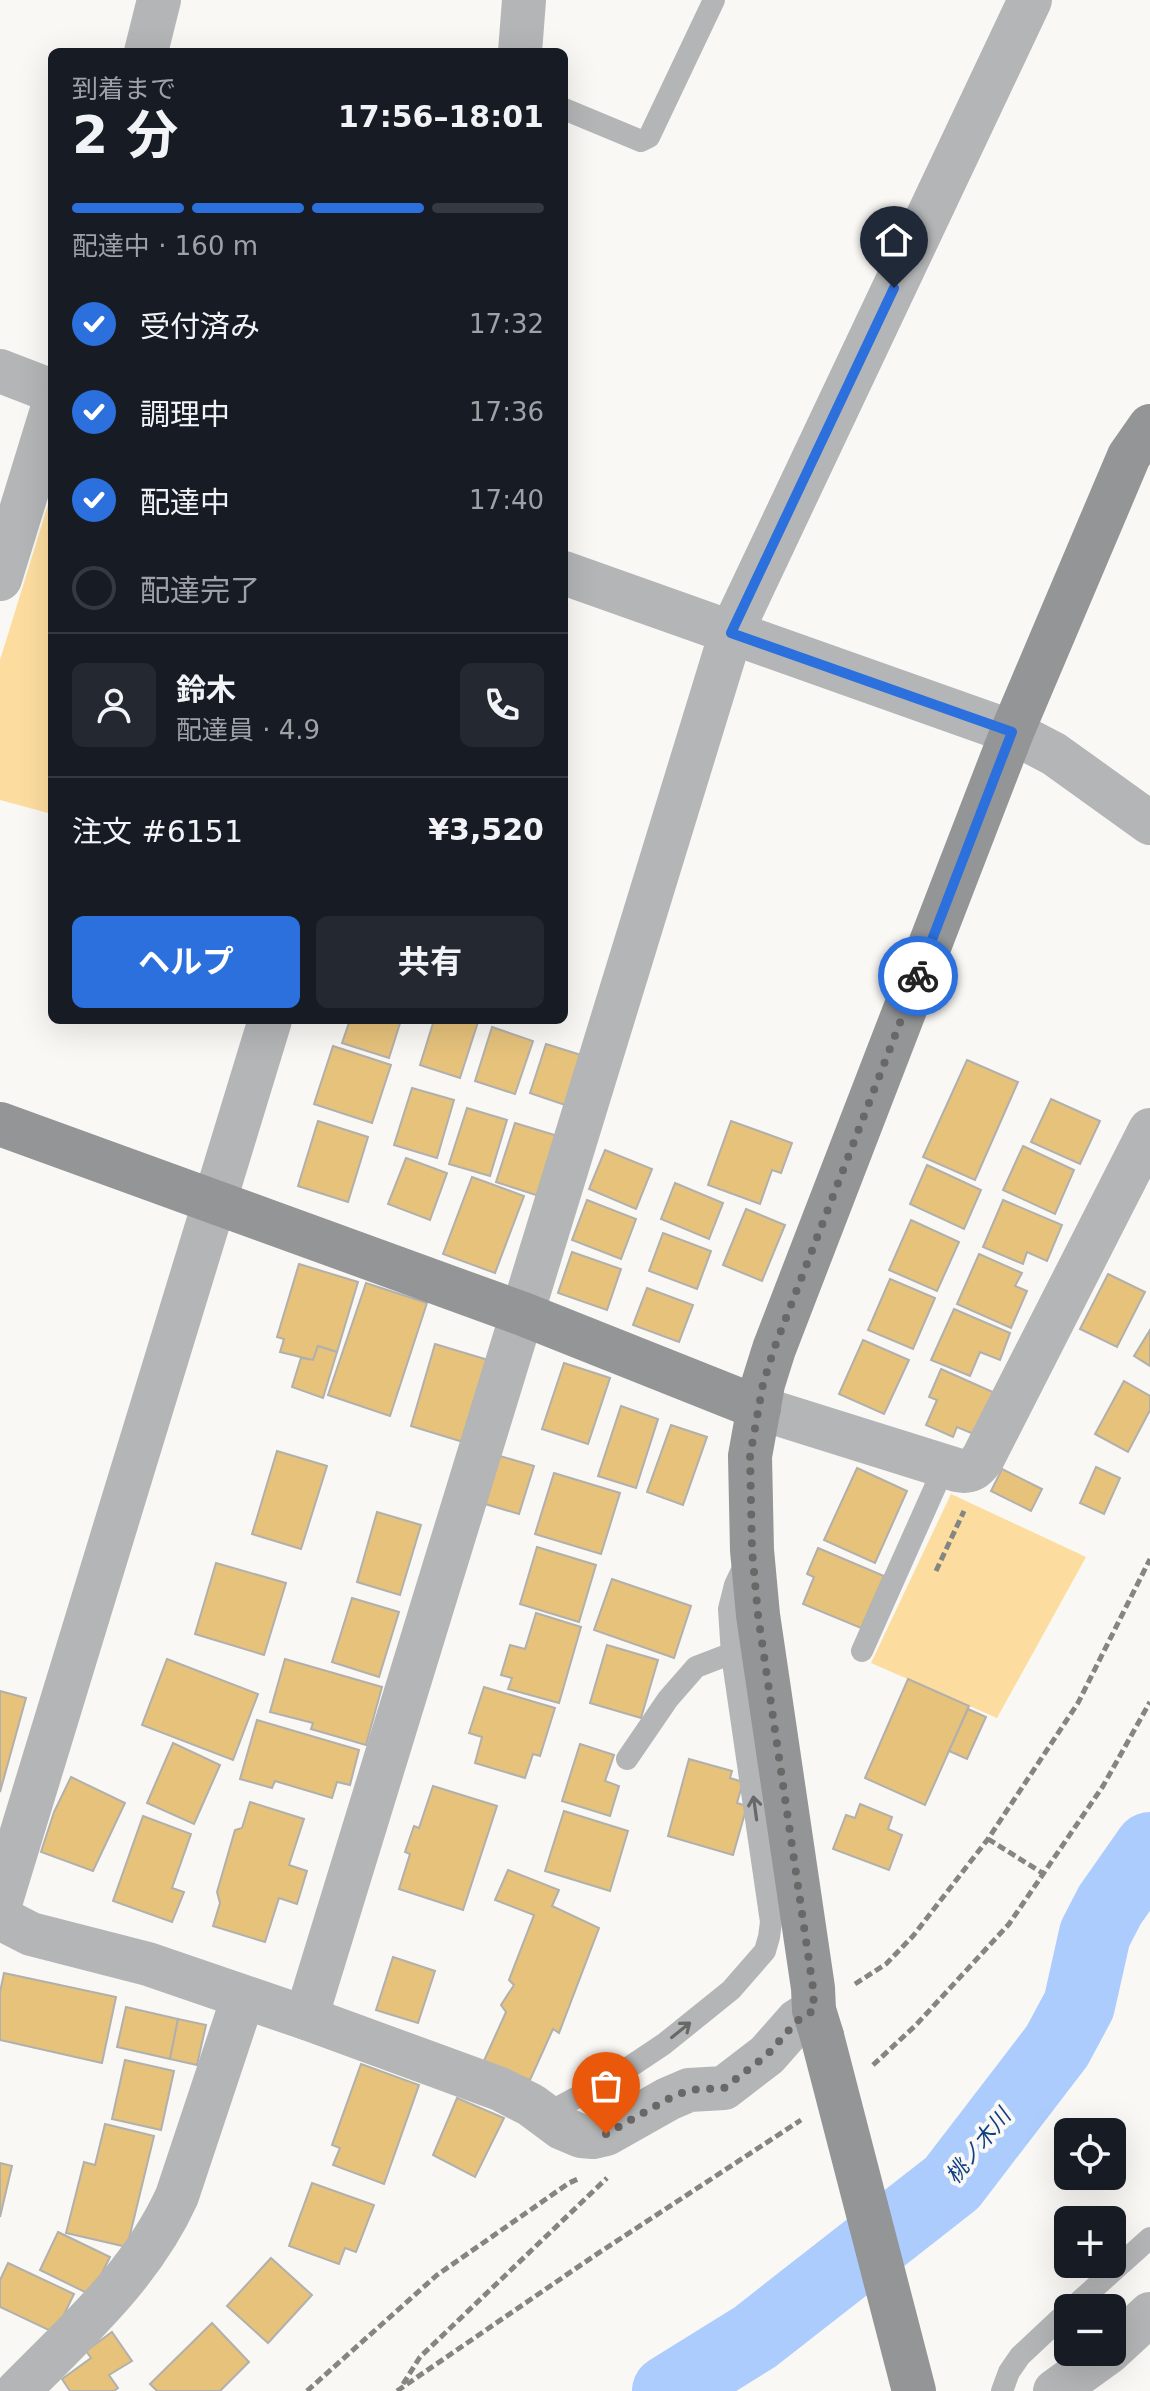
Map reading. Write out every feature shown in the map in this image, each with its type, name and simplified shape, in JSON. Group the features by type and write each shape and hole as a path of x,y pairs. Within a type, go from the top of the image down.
{"street":[{"path":"147,48 159,0"},
{"path":"520,48 524,0"},
{"path":"306,2018 731,633 1030,0"},
{"path":"0,371 48,389"},
{"path":"0,579 48,423"},
{"path":"914,2391 827,2011 811,1972 758,1615 752,1550 750,1456 763,1384 774,1349 1012,732 1129,456 1150,426"},
{"path":"568,574 1012,732 1054,754 1150,823"},
{"path":"0,1904 269,1024"},
{"path":"0,1124 523,1314 759,1408 967,1472 976,1468 983,1458 1150,1130"},
{"path":"0,1918 31,1934 148,1964 500,2089 531,2105 562,2128 581,2136 606,2134 689,2090 724,2088 767,2055 797,2021 827,2011"},
{"path":"18,2391 122,2284 163,2227 177,2196 243,1998"},
{"path":"1126,2336 1150,2314"},
{"path":"1055,2391 1089,2366"}],"lane":[{"path":"568,111 641,141 649,137 714,0"},
{"path":"862,1651 945,1465"},
{"path":"544,2115 613,2078 664,2044 731,1990 765,1951 771,1922 732,1655 729,1609 735,1585 752,1550"},
{"path":"627,1759 668,1699 696,1667 732,1655"},
{"path":"1088,2294 1150,2238"},
{"path":"1002,2391 1009,2372 1020,2356 1054,2325"}],"path":[{"path":"827,2011 853,1985 886,1964 938,1905 988,1839 1078,1703 1150,1559"},
{"path":"988,1839 1044,1874"},
{"path":"401,2388 420,2357 600,2186 614,2169"},
{"path":"307,2391 437,2275 569,2183 584,2177"}],"shaded area":[{"path":"48,505 48,813 0,800 0,660"},
{"path":"951,1494 1086,1557 997,1718 871,1663"}],"building":[{"path":"349,1024 400,1024 389,1058 342,1043"},
{"path":"433,1024 477,1024 460,1078 420,1065"},
{"path":"492,1027 533,1041 515,1094 475,1081"},
{"path":"546,1044 584,1056 568,1106 530,1093"},
{"path":"333,1046 391,1065 372,1123 314,1104"},
{"path":"967,1060 1018,1082 975,1180 923,1157"},
{"path":"412,1088 454,1100 437,1158 394,1145"},
{"path":"1051,1099 1100,1121 1080,1164 1031,1142"},
{"path":"467,1108 507,1120 490,1176 449,1164"},
{"path":"318,1121 368,1137 348,1202 298,1186"},
{"path":"731,1121 792,1143 781,1173 772,1170 760,1204 708,1185"},
{"path":"515,1123 561,1137 542,1197 496,1182"},
{"path":"1023,1146 1074,1170 1055,1214 1003,1190"},
{"path":"605,1150 652,1169 636,1209 589,1189"},
{"path":"406,1158 447,1173 430,1220 388,1204"},
{"path":"927,1165 981,1190 964,1229 910,1204"},
{"path":"472,1177 524,1196 495,1273 443,1254"},
{"path":"675,1183 723,1203 709,1239 661,1219"},
{"path":"587,1200 636,1219 621,1259 572,1240"},
{"path":"1003,1200 1062,1225 1047,1261 1027,1252 1023,1264 983,1247"},
{"path":"746,1209 785,1225 762,1281 723,1265"},
{"path":"911,1220 959,1242 937,1291 889,1270"},
{"path":"663,1233 711,1251 697,1289 649,1271"},
{"path":"572,1252 621,1269 607,1310 558,1293"},
{"path":"979,1254 1022,1273 1015,1286 1027,1291 1011,1328 957,1304"},
{"path":"299,1264 358,1282 337,1352 318,1346 313,1360 280,1352 284,1339 277,1337"},
{"path":"1108,1274 1145,1292 1117,1347 1080,1329"},
{"path":"890,1279 935,1298 913,1349 868,1330"},
{"path":"366,1283 427,1303 390,1416 328,1395"},
{"path":"647,1288 693,1305 679,1342 633,1325"},
{"path":"954,1309 1010,1333 1000,1360 980,1352 970,1376 931,1360"},
{"path":"1150,1330 1150,1366 1134,1356"},
{"path":"863,1340 909,1360 884,1414 839,1394"},
{"path":"435,1344 488,1360 463,1442 411,1426"},
{"path":"318,1346 337,1352 323,1398 292,1387 301,1358 313,1360"},
{"path":"564,1363 610,1378 588,1444 542,1429"},
{"path":"941,1369 995,1393 976,1435 957,1427 953,1437 926,1425 937,1400 929,1397"},
{"path":"1124,1381 1150,1396 1150,1410 1128,1452 1095,1434"},
{"path":"621,1406 658,1419 636,1488 598,1476"},
{"path":"671,1425 707,1437 683,1505 647,1492"},
{"path":"277,1451 327,1466 301,1549 252,1534"},
{"path":"500,1456 534,1466 519,1514 485,1504"},
{"path":"1096,1467 1120,1478 1104,1514 1080,1503"},
{"path":"857,1468 907,1491 875,1563 824,1540"},
{"path":"1002,1469 1042,1489 1031,1511 991,1491"},
{"path":"554,1473 620,1493 601,1554 535,1534"},
{"path":"377,1512 421,1525 400,1595 357,1582"},
{"path":"537,1547 596,1565 579,1622 520,1604"},
{"path":"818,1548 884,1576 861,1628 803,1604 814,1577 807,1574"},
{"path":"216,1563 286,1583 264,1655 195,1634"},
{"path":"612,1579 691,1606 674,1658 594,1630"},
{"path":"352,1598 399,1612 379,1677 332,1662"},
{"path":"536,1613 581,1627 559,1703 508,1689 512,1678 501,1675 510,1645 525,1649"},
{"path":"607,1645 658,1660 641,1718 590,1703"},
{"path":"167,1659 258,1694 233,1760 142,1725"},
{"path":"285,1659 382,1687 366,1745 311,1729 313,1723 270,1712"},
{"path":"908,1679 969,1706 925,1805 865,1778"},
{"path":"484,1687 555,1708 540,1756 533,1754 525,1778 475,1763 482,1737 469,1733"},
{"path":"0,1691 26,1698 0,1792"},
{"path":"968,1709 986,1717 967,1759 949,1751"},
{"path":"257,1720 359,1750 350,1785 337,1782 332,1798 275,1781 272,1788 240,1779"},
{"path":"173,1743 220,1765 194,1824 147,1803"},
{"path":"580,1744 614,1755 605,1781 619,1786 610,1816 562,1801"},
{"path":"689,1759 732,1771 730,1778 743,1782 737,1803 747,1806 733,1855 668,1836"},
{"path":"71,1777 125,1803 93,1871 41,1852 54,1812"},
{"path":"433,1786 497,1806 463,1910 399,1889 410,1854 405,1852 414,1826 419,1828"},
{"path":"250,1802 304,1819 289,1865 307,1871 297,1904 279,1898 265,1942 213,1926 220,1903 217,1892 235,1830 242,1828"},
{"path":"860,1804 892,1817 888,1829 902,1835 889,1870 833,1849 846,1815 855,1818"},
{"path":"564,1811 628,1831 610,1891 545,1871"},
{"path":"143,1816 191,1834 172,1888 184,1892 172,1922 113,1901"},
{"path":"508,1870 559,1890 552,1906 599,1928 559,2033 553,2029 530,2080 483,2063 506,2012 501,2005 514,1985 509,1980 534,1915 495,1900"},
{"path":"393,1957 435,1971 418,2023 376,2010"},
{"path":"4,1973 116,1997 102,2063 0,2040 0,1992"},
{"path":"126,2007 178,2019 170,2059 117,2047"},
{"path":"178,2019 206,2025 197,2065 170,2059"},
{"path":"125,2060 174,2071 161,2130 112,2119"},
{"path":"361,2064 419,2085 384,2184 333,2165 340,2148 332,2145"},
{"path":"457,2098 504,2118 475,2177 433,2155"},
{"path":"105,2124 154,2136 127,2247 66,2233 84,2162 95,2165"},
{"path":"0,2163 12,2166 0,2217"},
{"path":"312,2183 374,2205 356,2252 345,2248 339,2264 289,2246"},
{"path":"58,2232 110,2257 91,2295 40,2270"},
{"path":"271,2258 312,2295 268,2343 227,2306"},
{"path":"8,2263 74,2294 55,2333 0,2307 0,2280"},
{"path":"212,2323 249,2362 220,2391 157,2391 150,2384"},
{"path":"112,2332 132,2361 109,2375 118,2388 114,2391 70,2391 62,2379 91,2358 86,2351"}],"waterway":[{"name":"桃ノ木川","path":"668,2391 755,2337 952,2183 1057,2046 1079,2005 1095,1934 1110,1905 1150,1848"}],"way so far":[{"path":"606,2134 689,2090 724,2088 736,2081 767,2055 797,2021 814,2010 758,1615 750,1513 750,1456 763,1384 774,1349 918,976"}],"route":[{"path":"894,288 731,633 1012,732 918,976"}]}
